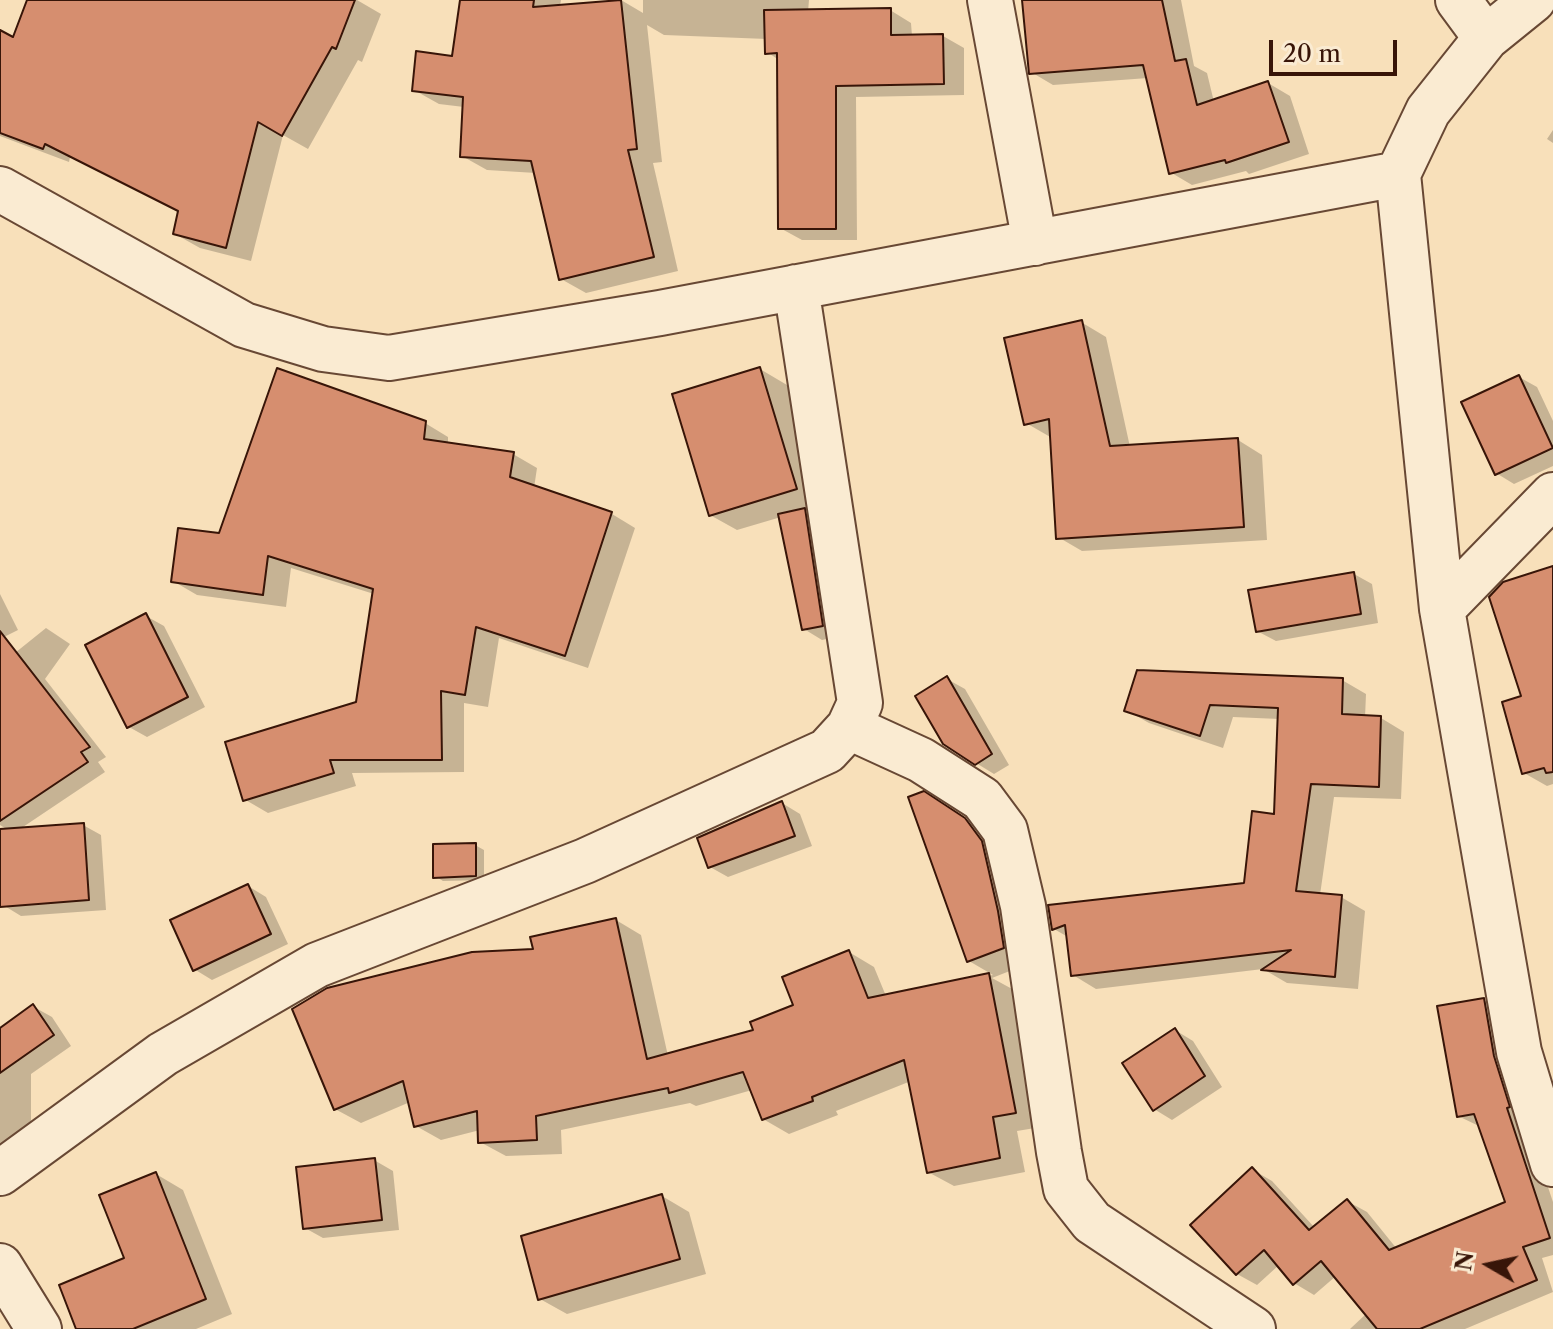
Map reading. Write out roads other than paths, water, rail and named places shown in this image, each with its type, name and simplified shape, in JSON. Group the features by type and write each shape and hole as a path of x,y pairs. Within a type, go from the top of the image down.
{"street":[{"path":"990,0 1035,243"},
{"path":"1458,0 1486,38"},
{"path":"1533,0 1486,38 1428,111 1398,174 1442,609 1519,1052 1553,1164"},
{"path":"0,189 244,325 323,349 389,358 660,313 1398,174"},
{"path":"0,1173 163,1054 317,965 585,861 827,751 849,727 860,703 796,287"},
{"path":"1442,609 1553,495"},
{"path":"849,727 921,760 982,799 1005,830 1023,906 1066,1189 1092,1222 1253,1329"},
{"path":"0,1266 39,1329"}]}
